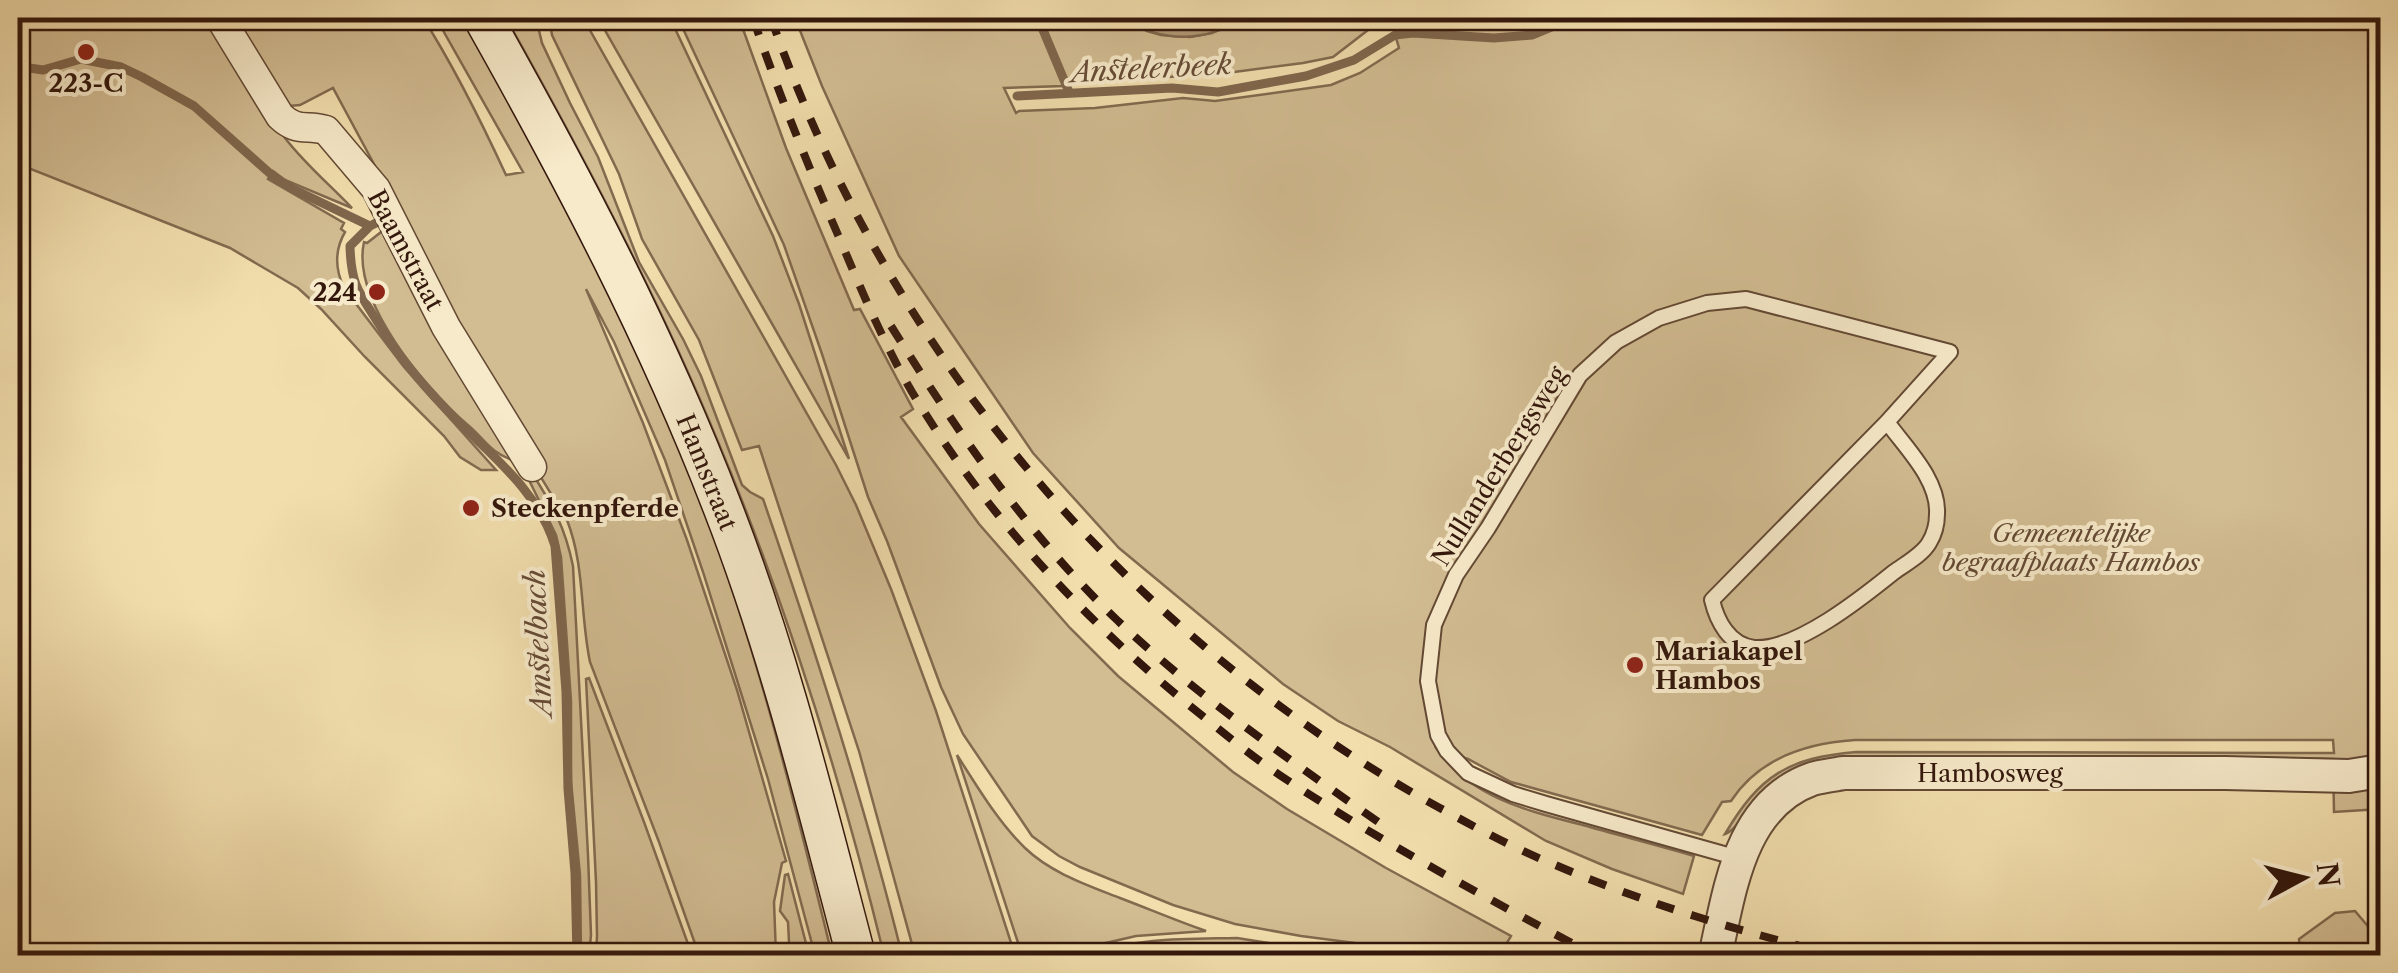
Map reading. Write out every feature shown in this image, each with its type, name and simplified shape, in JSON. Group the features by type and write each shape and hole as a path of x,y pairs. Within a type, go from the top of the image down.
{"main road":[{"name":"Hamstraat","path":"484,18 634,304 723,508 783,684 856,956"}],"street":[{"name":"Baamstraat","path":"220,18 280,116 300,128 326,130 376,189 446,327 532,466"},
{"name":"Hambosweg","path":"1715,956 1747,839 1759,820 1794,787 1814,778 1843,773 2206,772 2349,776 2380,771"}],"lane":[{"name":"Nullanderbergsweg","path":"1739,858 1513,794 1468,774 1438,735 1428,681 1434,625 1456,575 1580,375 1616,342 1659,318 1707,303 1746,299 1950,352 1887,422 1712,600 1717,618 1733,640 1753,648 1766,646 1835,618 1927,546 1938,518 1937,499 1887,422"}],"green space":[{"path":"18,18 210,18 285,138 352,208 285,180 273,171 268,179 344,223 337,260 344,288 404,367 496,470 481,470 460,457 298,288 230,248 18,164"},
{"path":"228,18 423,18 506,175 523,172 436,18 465,18 611,293 699,495 744,624 832,955 815,955 768,779 665,460 614,342 586,289 687,540 737,690 786,861 782,863 774,902 776,955 699,955 590,662 580,573 567,520 473,366 403,218 333,88 300,105 289,106"},
{"path":"506,18 536,18 542,43 598,157 639,262 701,376 742,485 763,499 838,726 902,955 884,955 850,823 810,693 766,564 716,437 617,225"},
{"path":"549,18 583,18 856,505 936,711 1015,955 915,955 859,751 759,446 742,450 699,340 642,239 619,174 552,35"},
{"path":"598,18 670,18 773,236 849,459"},
{"path":"678,18 739,18 786,148 854,310 860,309 913,409 901,417 979,524 1070,628 1118,676 1233,772 1386,868 1511,936 1500,955 1417,955 1235,924 1173,905 1080,867 1032,836 963,734 941,687 868,497 784,245"},
{"name":"Gemeentelijke begraafplaats Hambos","path":"795,18 1036,18 1064,86 1004,88 1016,113 1183,98 1215,101 1331,85 1360,73 1399,48 1391,21 1372,27 1333,57 1303,63 1219,74 1067,80 1041,18 1124,18 1147,31 1190,37 1212,33 1242,18 2380,18 2380,809 2334,812 2333,759 1846,757 1779,778 1760,793 1735,827 1725,834 1751,797 1778,773 1832,755 2334,753 2333,740 1855,740 1802,749 1770,764 1742,786 1731,801 1722,802 1702,835 1511,782 1468,759 1437,749 1468,781 1506,802 1694,856 1683,894 1546,841 1390,747 1338,721 1283,684 1119,548 1033,453 899,256"},
{"path":"385,229 512,460 493,450 433,390 413,368 380,317 363,265 364,242"},
{"path":"532,473 557,517 573,566 588,855 589,955 581,955 580,875 571,781 571,701 561,557 556,535 527,476"},
{"path":"589,678 692,955 596,955 586,679"},
{"path":"957,755 997,815 1035,857 1082,883 1206,931 1136,936 1074,955 1022,955"},
{"path":"788,874 809,955 782,955 789,942 788,922 780,911"},
{"path":"2355,911 2372,931 2380,931 2380,951 2300,955 2299,939 2335,913"},
{"path":"1237,938 1343,955 1089,955 1144,942"}],"shaded area":[{"path":"1124,18 1242,18 1213,32 1183,37 1153,32"}],"waterway":[{"path":"1038,18 1069,92"},
{"name":"Anstelerbeek","path":"1017,96 1172,88 1218,92 1306,76 1354,60 1395,35 1532,35 1573,18"},
{"path":"18,62 23,67 43,70 81,59 121,67 194,106 274,177 370,226"},
{"name":"Amstelbach","path":"378,222 350,246 354,280 361,296 419,379 523,488 547,525 555,546 566,692 577,956"}],"railway":[{"path":"753,18 815,181 901,373 974,484 1046,570 1124,649 1272,770 1397,847 1596,956"},
{"path":"771,18 820,141 881,258 951,370 1032,474 1121,571 1219,659 1325,738 1438,807 1538,858 1659,904 1840,956"},
{"path":"891,326 995,480 1084,587 1212,702 1381,824"}],"place":[{"name":"223-C","path":"86,52"},
{"name":"224","path":"377,292"},
{"name":"Steckenpferde","path":"471,508"},
{"name":"Mariakapel Hambos","path":"1635,665"}]}
